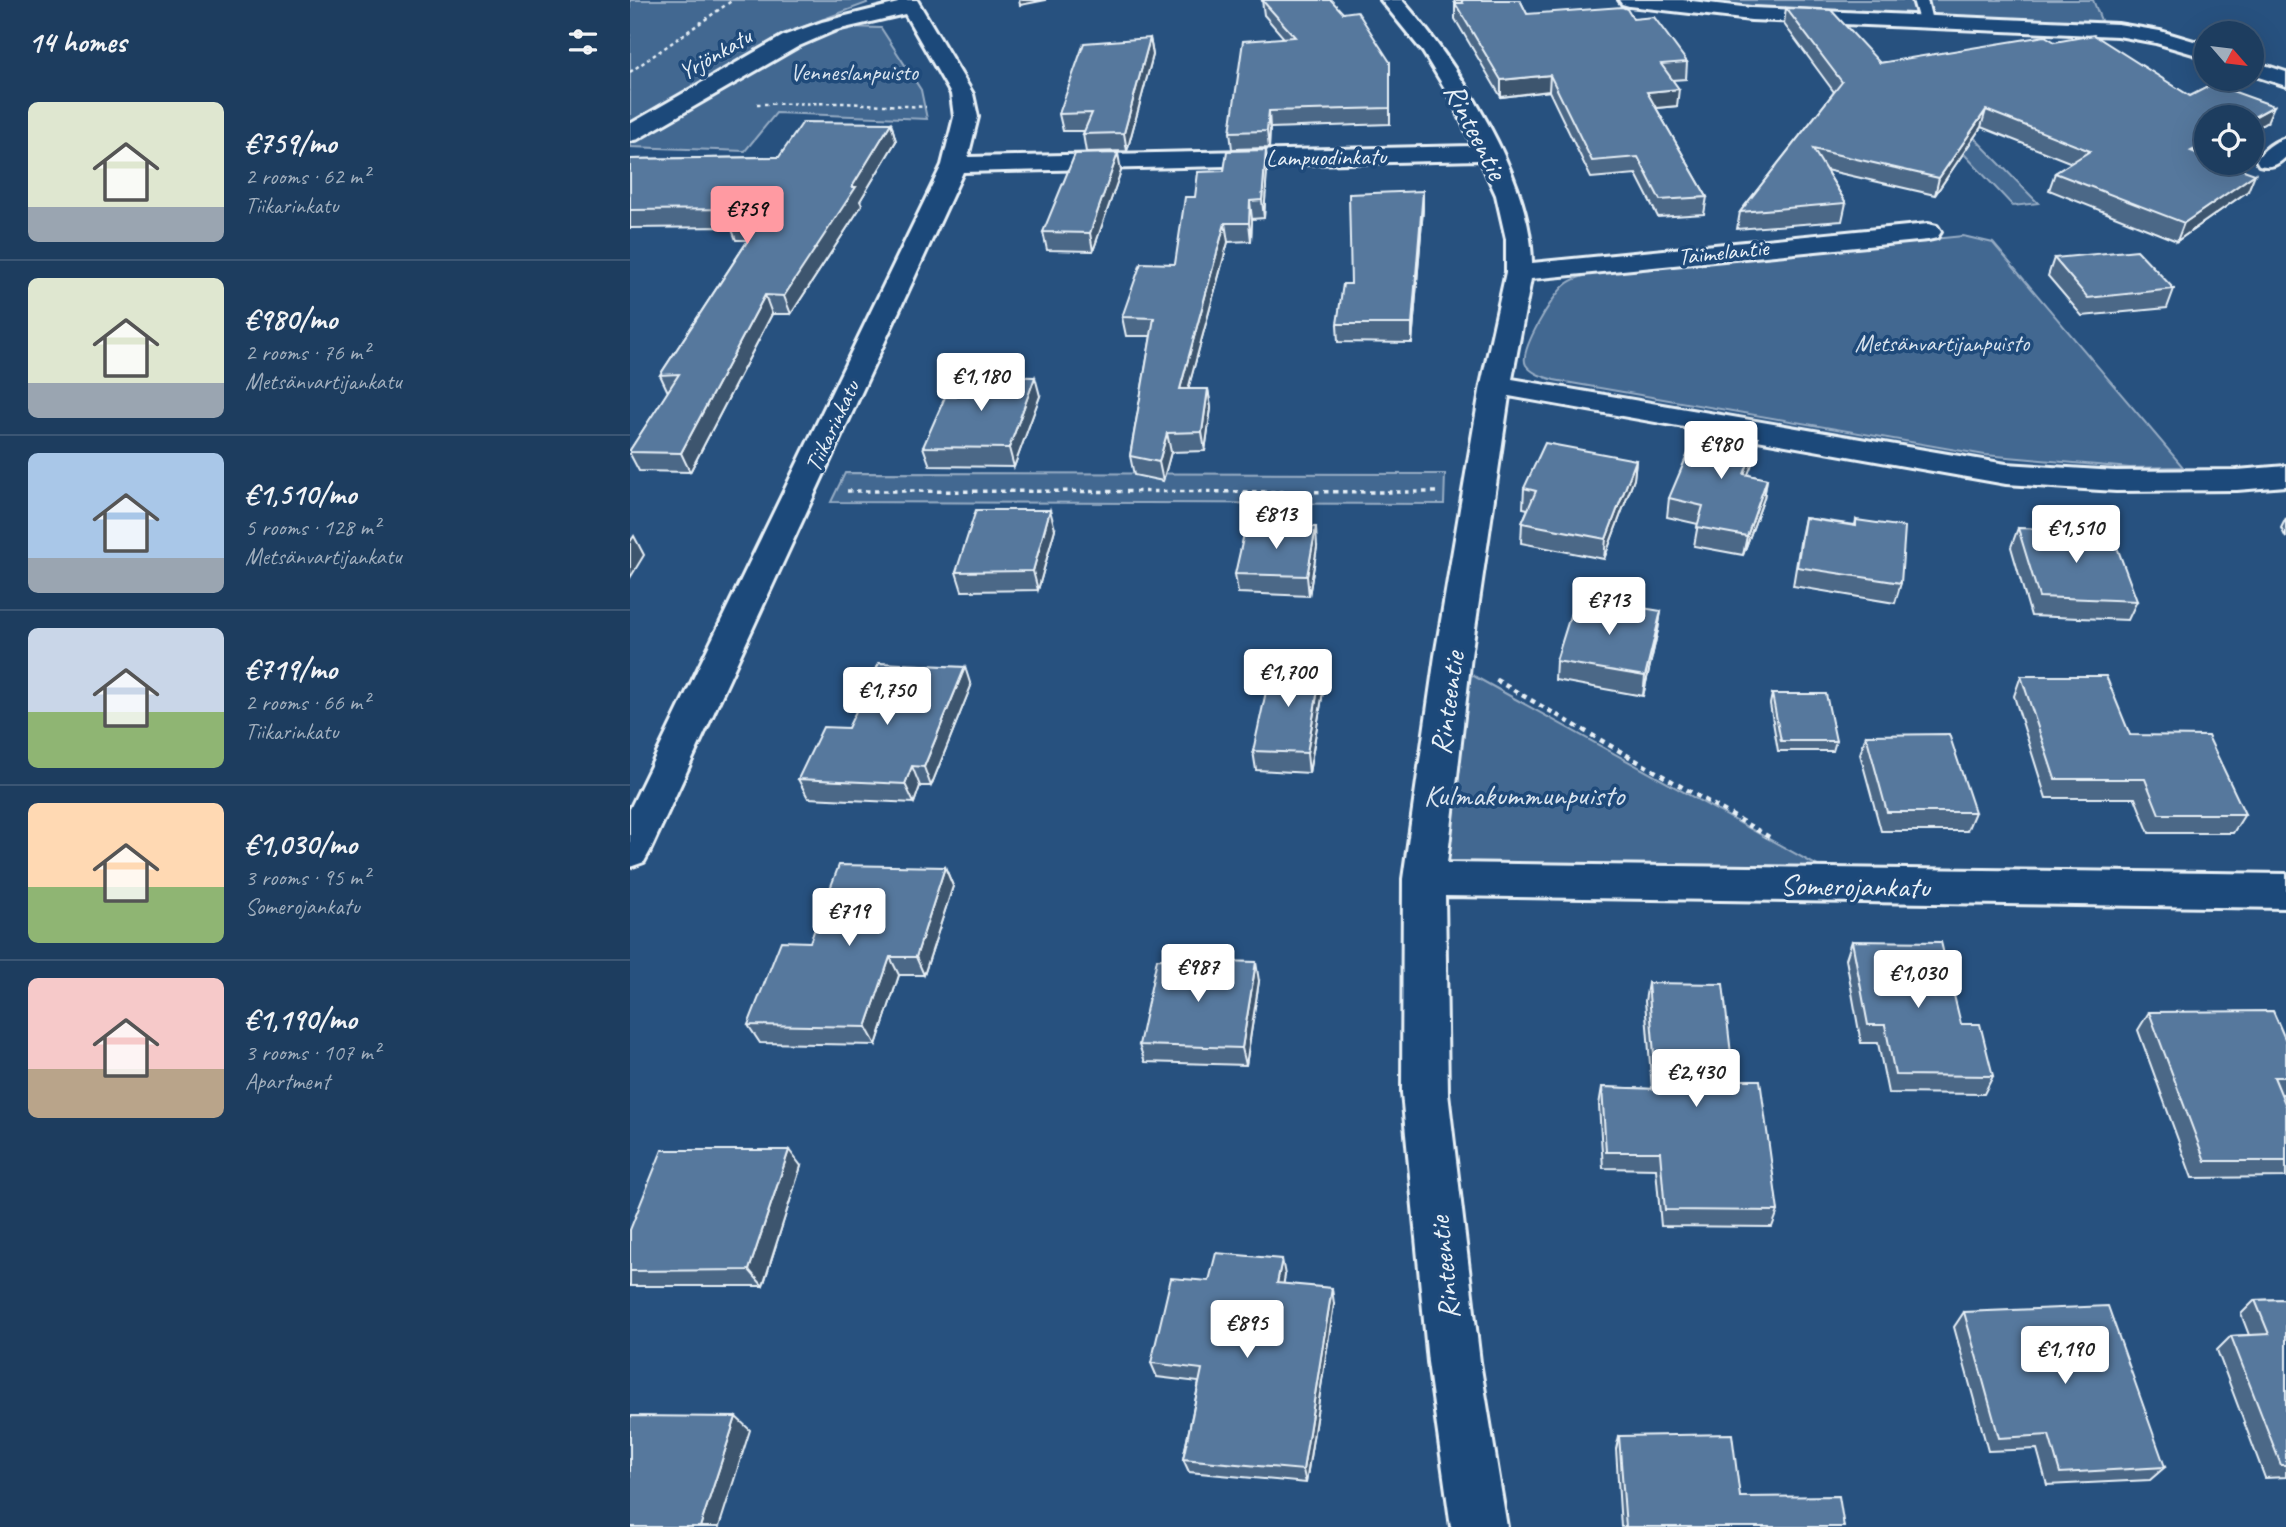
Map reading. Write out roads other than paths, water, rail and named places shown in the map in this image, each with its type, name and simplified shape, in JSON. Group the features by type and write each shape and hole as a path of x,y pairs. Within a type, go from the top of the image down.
{"street":[{"name":"Rinteentie","path":"1391,0 1432,48 1463,100 1508,195 1519,239 1519,272 1496,385 1453,656 1424,879 1425,1093 1454,1362 1479,1527"},
{"path":"1629,0 1740,13 1922,10 2118,30 2160,37 2194,48"},
{"name":"Yrjönkatu","path":"630,134 791,41 830,26 909,3"},
{"name":"Tiikarinkatu","path":"630,851 954,165 966,117 962,94 909,3"},
{"path":"2264,72 2286,79"},
{"name":"Lampuodinkatu","path":"954,165 1488,153"},
{"name":"Taimelantie","path":"1519,272 1928,232"},
{"path":"1496,385 2006,474 2116,481 2237,480 2286,476"},
{"name":"Somerojankatu","path":"1424,879 2286,891"}],"park label":[{"name":"Venneslanpuisto","path":"854,72"},
{"name":"Metsänvartijanpuisto","path":"1942,343"},
{"name":"Kulmakummunpuisto","path":"1524,795"}]}
